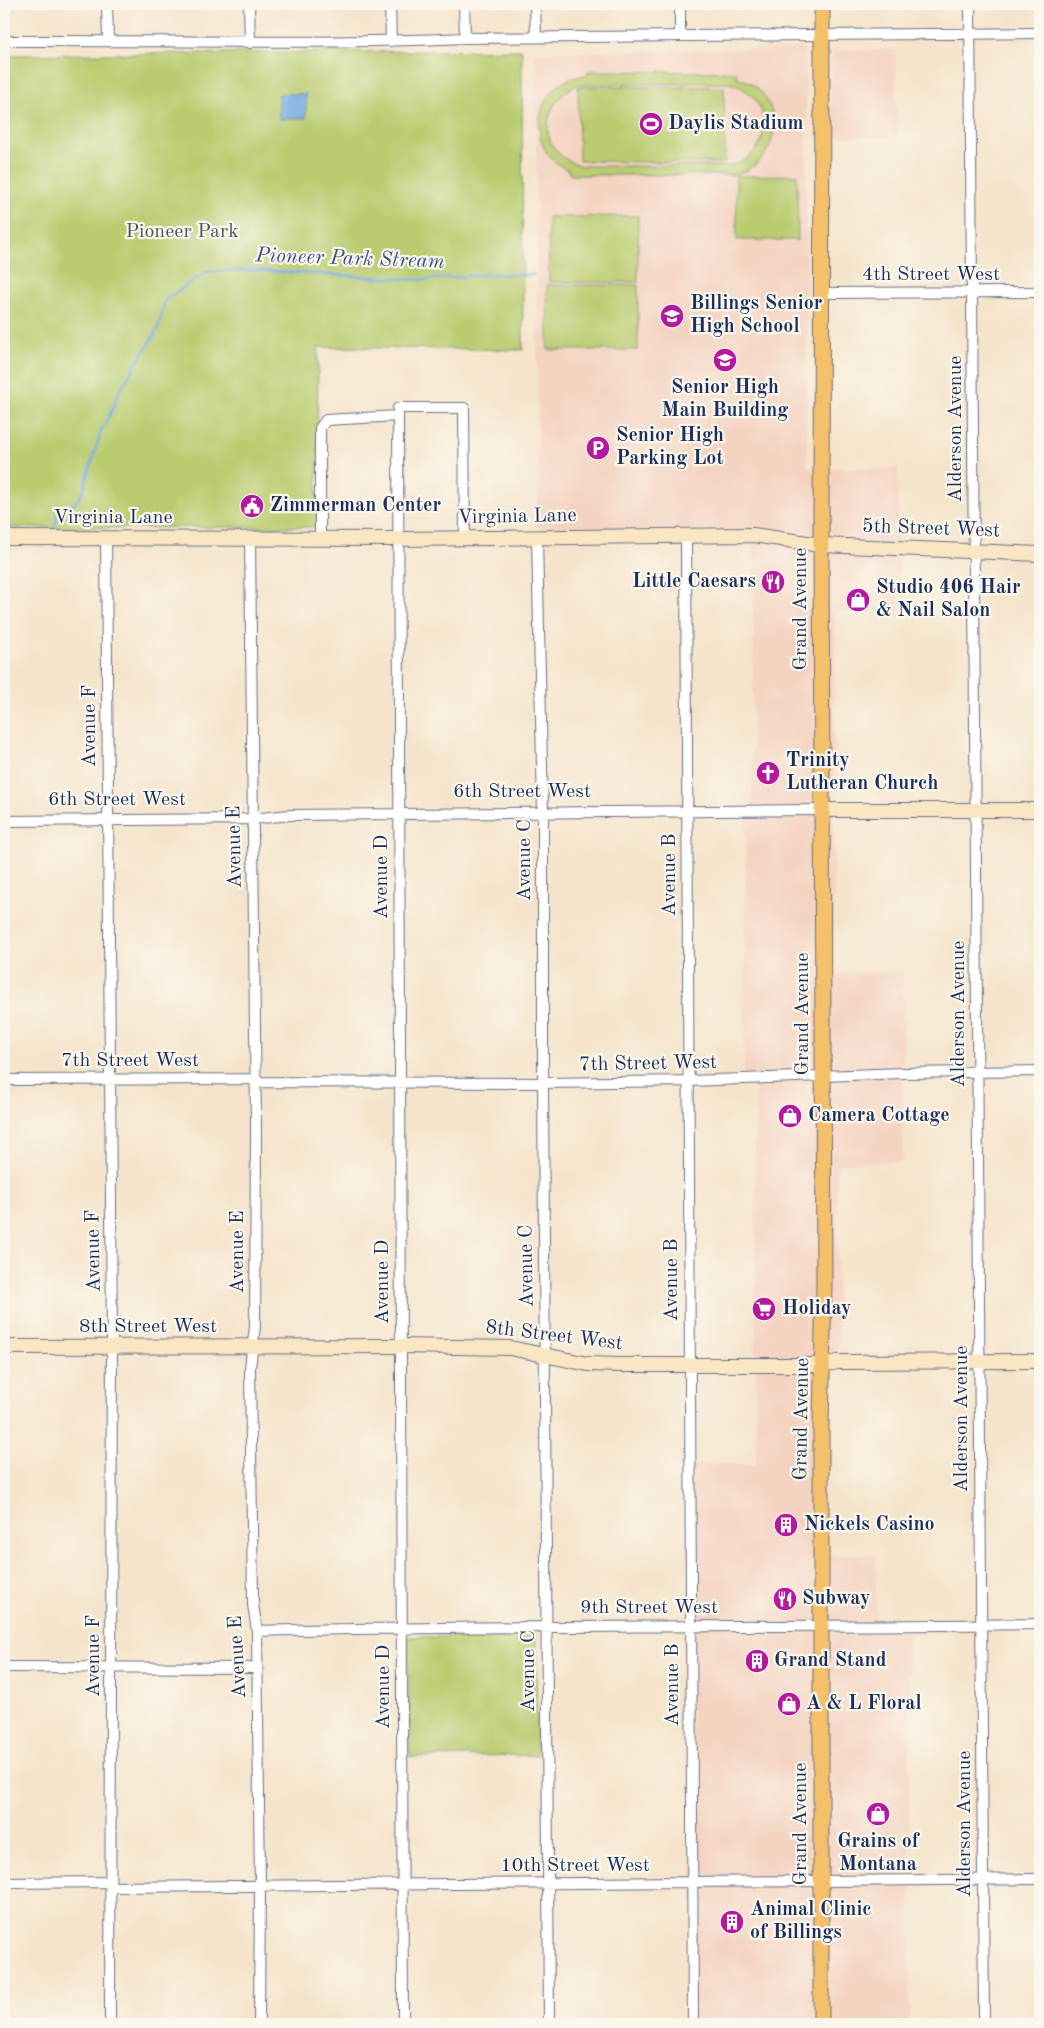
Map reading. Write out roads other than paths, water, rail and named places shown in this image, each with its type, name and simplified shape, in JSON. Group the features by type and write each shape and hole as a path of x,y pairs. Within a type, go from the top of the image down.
{"main road":[{"name":"Grand Avenue","path":"821,2024 822,1365 824,1283 821,545 822,4"}],"street":[{"path":"107,4 108,40"},
{"path":"249,4 250,43"},
{"path":"390,4 390,41"},
{"path":"464,4 465,38"},
{"path":"535,4 536,37"},
{"path":"680,4 680,36"},
{"name":"Alderson Avenue","path":"970,4 984,2024"},
{"path":"4,41 175,40 250,43 536,37 1040,34"},
{"name":"4th Street West","path":"822,293 1040,292"},
{"path":"320,539 320,428 326,420 398,412 464,408 465,539"},
{"name":"Avenue D","path":"398,412 403,2024"},
{"name":"Virginia Lane","path":"4,538 465,539 753,535 821,545"},
{"name":"Avenue B","path":"686,536 693,2024"},
{"name":"Avenue F","path":"106,537 112,1347 110,2024"},
{"name":"Avenue C","path":"536,537 543,812 549,2024"},
{"name":"Avenue E","path":"250,539 256,1080 255,1326 250,1368 253,1604 257,1631 260,2024"},
{"name":"5th Street West","path":"821,545 1040,554"},
{"name":"6th Street West","path":"4,821 252,819 290,814 1040,810"},
{"name":"7th Street West","path":"4,1080 110,1078 543,1083 689,1081 903,1073 1040,1071"},
{"name":"8th Street West","path":"4,1347 401,1346 510,1348 588,1364 822,1365 838,1362 1040,1361"},
{"name":"9th Street West","path":"257,1631 546,1626 1040,1624"},
{"path":"4,1667 257,1668"},
{"name":"10th Street West","path":"4,1883 260,1886 1040,1879"}],"water":[{"path":"279,94 306,94 306,118 279,119"}],"waterway":[{"name":"Pioneer Park Stream","path":"55,528 58,509 75,504 83,491 101,431 119,392 158,329 165,300 206,272 251,270 421,280 492,274 533,275"}],"place":[{"name":"Daylis Stadium","path":"651,124"},
{"name":"Billings Senior High School","path":"672,316"},
{"name":"Senior High Main Building","path":"725,360"},
{"name":"Senior High Parking Lot","path":"598,448"},
{"name":"Zimmerman Center","path":"252,506"},
{"name":"Little Caesars","path":"773,582"},
{"name":"Studio 406 Hair & Nail Salon","path":"858,600"},
{"name":"Trinity Lutheran Church","path":"768,773"},
{"name":"Camera Cottage","path":"790,1116"},
{"name":"Holiday","path":"764,1309"},
{"name":"Nickels Casino","path":"786,1525"},
{"name":"Subway","path":"785,1599"},
{"name":"Grand Stand","path":"757,1661"},
{"name":"A & L Floral","path":"789,1704"},
{"name":"Grains of Montana","path":"878,1814"},
{"name":"Animal Clinic of Billings","path":"732,1922"}],"park label":[{"name":"Pioneer Park","path":"182,232"}]}
